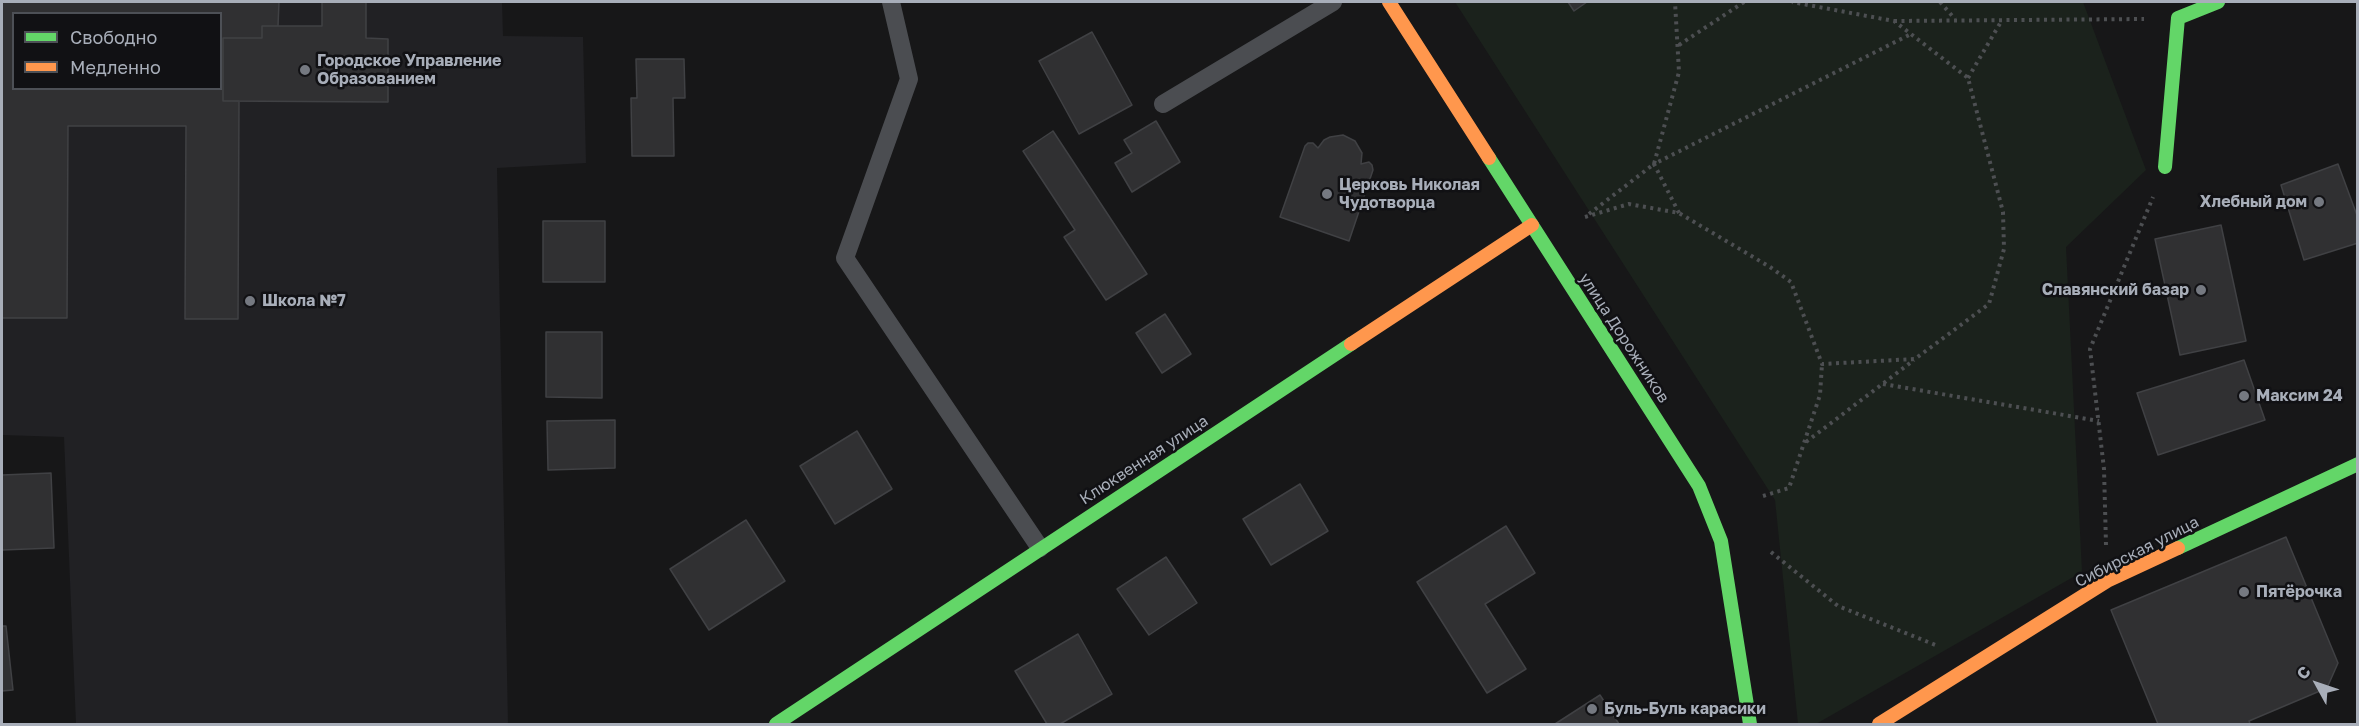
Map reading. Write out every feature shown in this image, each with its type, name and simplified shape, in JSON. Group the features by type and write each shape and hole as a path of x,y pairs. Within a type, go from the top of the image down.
{"street":[{"name":"улица Дорожников","path":"1389,2 1700,486 1721,541 1750,724"},
{"path":"2165,167 2178,18 2218,2"},
{"name":"Клюквенная улица","path":"776,724 1532,225"},
{"name":"Сибирская улица","path":"1879,724 2107,581 2358,464"}],"lane":[{"path":"891,2 909,79 844,258 1040,548"},
{"path":"1163,104 1332,2"}],"path":[{"path":"1676,2 1679,72 1654,164 1679,213"},
{"path":"1679,45 1744,2"},
{"path":"1792,2 1894,21 2178,18"},
{"path":"1940,2 1955,20"},
{"path":"1968,78 2002,20"},
{"path":"1804,444 1989,304 2004,249 2003,212 1968,78 1894,21"},
{"path":"1763,496 1789,488 1820,395 1822,364 1791,282 1679,213 1629,204 1585,217 1654,164 1911,34"},
{"path":"2107,581 2104,469 2090,350 2165,167"},
{"path":"1822,364 1915,359"},
{"path":"1883,384 2098,421"},
{"path":"1771,552 1838,606 1978,662"}],"shaded area":[{"name":"Школа №7","path":"2,2 502,2 503,36 583,37 586,163 497,168 508,724 76,724 64,437 2,435"},
{"path":"1455,2 2083,2 2146,170 2066,247 2082,572 1816,724 1798,724 1775,500"}],"building":[{"path":"2,2 279,2 278,26 262,26 262,38 223,38 223,101 239,101 238,319 185,319 186,126 68,126 67,318 2,318"},
{"name":"Городское Управление Образованием","path":"322,2 366,2 366,38 388,39 388,102 223,101 223,38 262,38 262,26 322,26"},
{"path":"1568,2 1587,2 1574,11"},
{"path":"1092,32 1132,105 1079,134 1039,61"},
{"path":"636,59 684,59 685,98 673,98 674,156 632,156 631,98 637,98"},
{"path":"1156,121 1180,162 1132,192 1115,163 1132,153 1124,140"},
{"path":"1053,131 1147,274 1106,300 1064,237 1075,230 1023,151"},
{"name":"Церковь Николая Чудотворца","path":"1343,135 1355,141 1362,153 1361,164 1369,162 1373,170 1349,241 1280,217 1305,146 1313,143 1318,148 1324,140"},
{"name":"Хлебный дом","path":"2338,164 2358,218 2358,243 2304,260 2281,185"},
{"path":"543,221 605,221 605,282 543,282"},
{"name":"Славянский базар","path":"2221,225 2246,341 2180,355 2155,239"},
{"path":"1165,314 1191,354 1162,373 1136,333"},
{"path":"546,332 602,332 602,398 546,397"},
{"path":"2244,360 2265,420 2158,455 2137,393"},
{"path":"615,420 615,468 548,470 547,421"},
{"path":"857,431 892,489 835,524 800,466"},
{"path":"51,473 54,548 2,550 2,475"},
{"path":"1300,484 1328,531 1271,565 1243,519"},
{"path":"746,520 785,581 709,630 670,569"},
{"path":"1506,526 1535,573 1485,604 1526,669 1487,693 1417,582"},
{"path":"2286,537 2338,663 2327,688 2249,721 2250,724 2158,724 2111,610"},
{"path":"1166,557 1197,603 1149,635 1117,589"},
{"path":"2,626 6,626 13,690 2,691"},
{"path":"1078,634 1112,694 1060,724 1047,724 1015,671"},
{"name":"Буль-Буль карасики","path":"1600,695 1619,724 1555,724"}],"traffic: fast":[{"path":"2165,167 2178,18 2218,2"},
{"path":"1489,158 1699,486 1721,541 1750,724"},
{"path":"776,724 1351,344"},
{"path":"2178,548 2358,464"}],"traffic: slow":[{"path":"1389,2 1489,158"},
{"path":"1351,344 1532,225"},
{"path":"1879,724 2107,581 2178,548"}],"place":[{"name":"Городское Управление Образованием","path":"305,70"},
{"name":"Церковь Николая Чудотворца","path":"1327,194"},
{"name":"Хлебный дом","path":"2319,202"},
{"name":"Славянский базар","path":"2201,290"},
{"name":"Школа №7","path":"250,301"},
{"name":"Максим 24","path":"2244,396"},
{"name":"Пятёрочка","path":"2244,592"},
{"name":"Буль-Буль карасики","path":"1592,709"}]}
